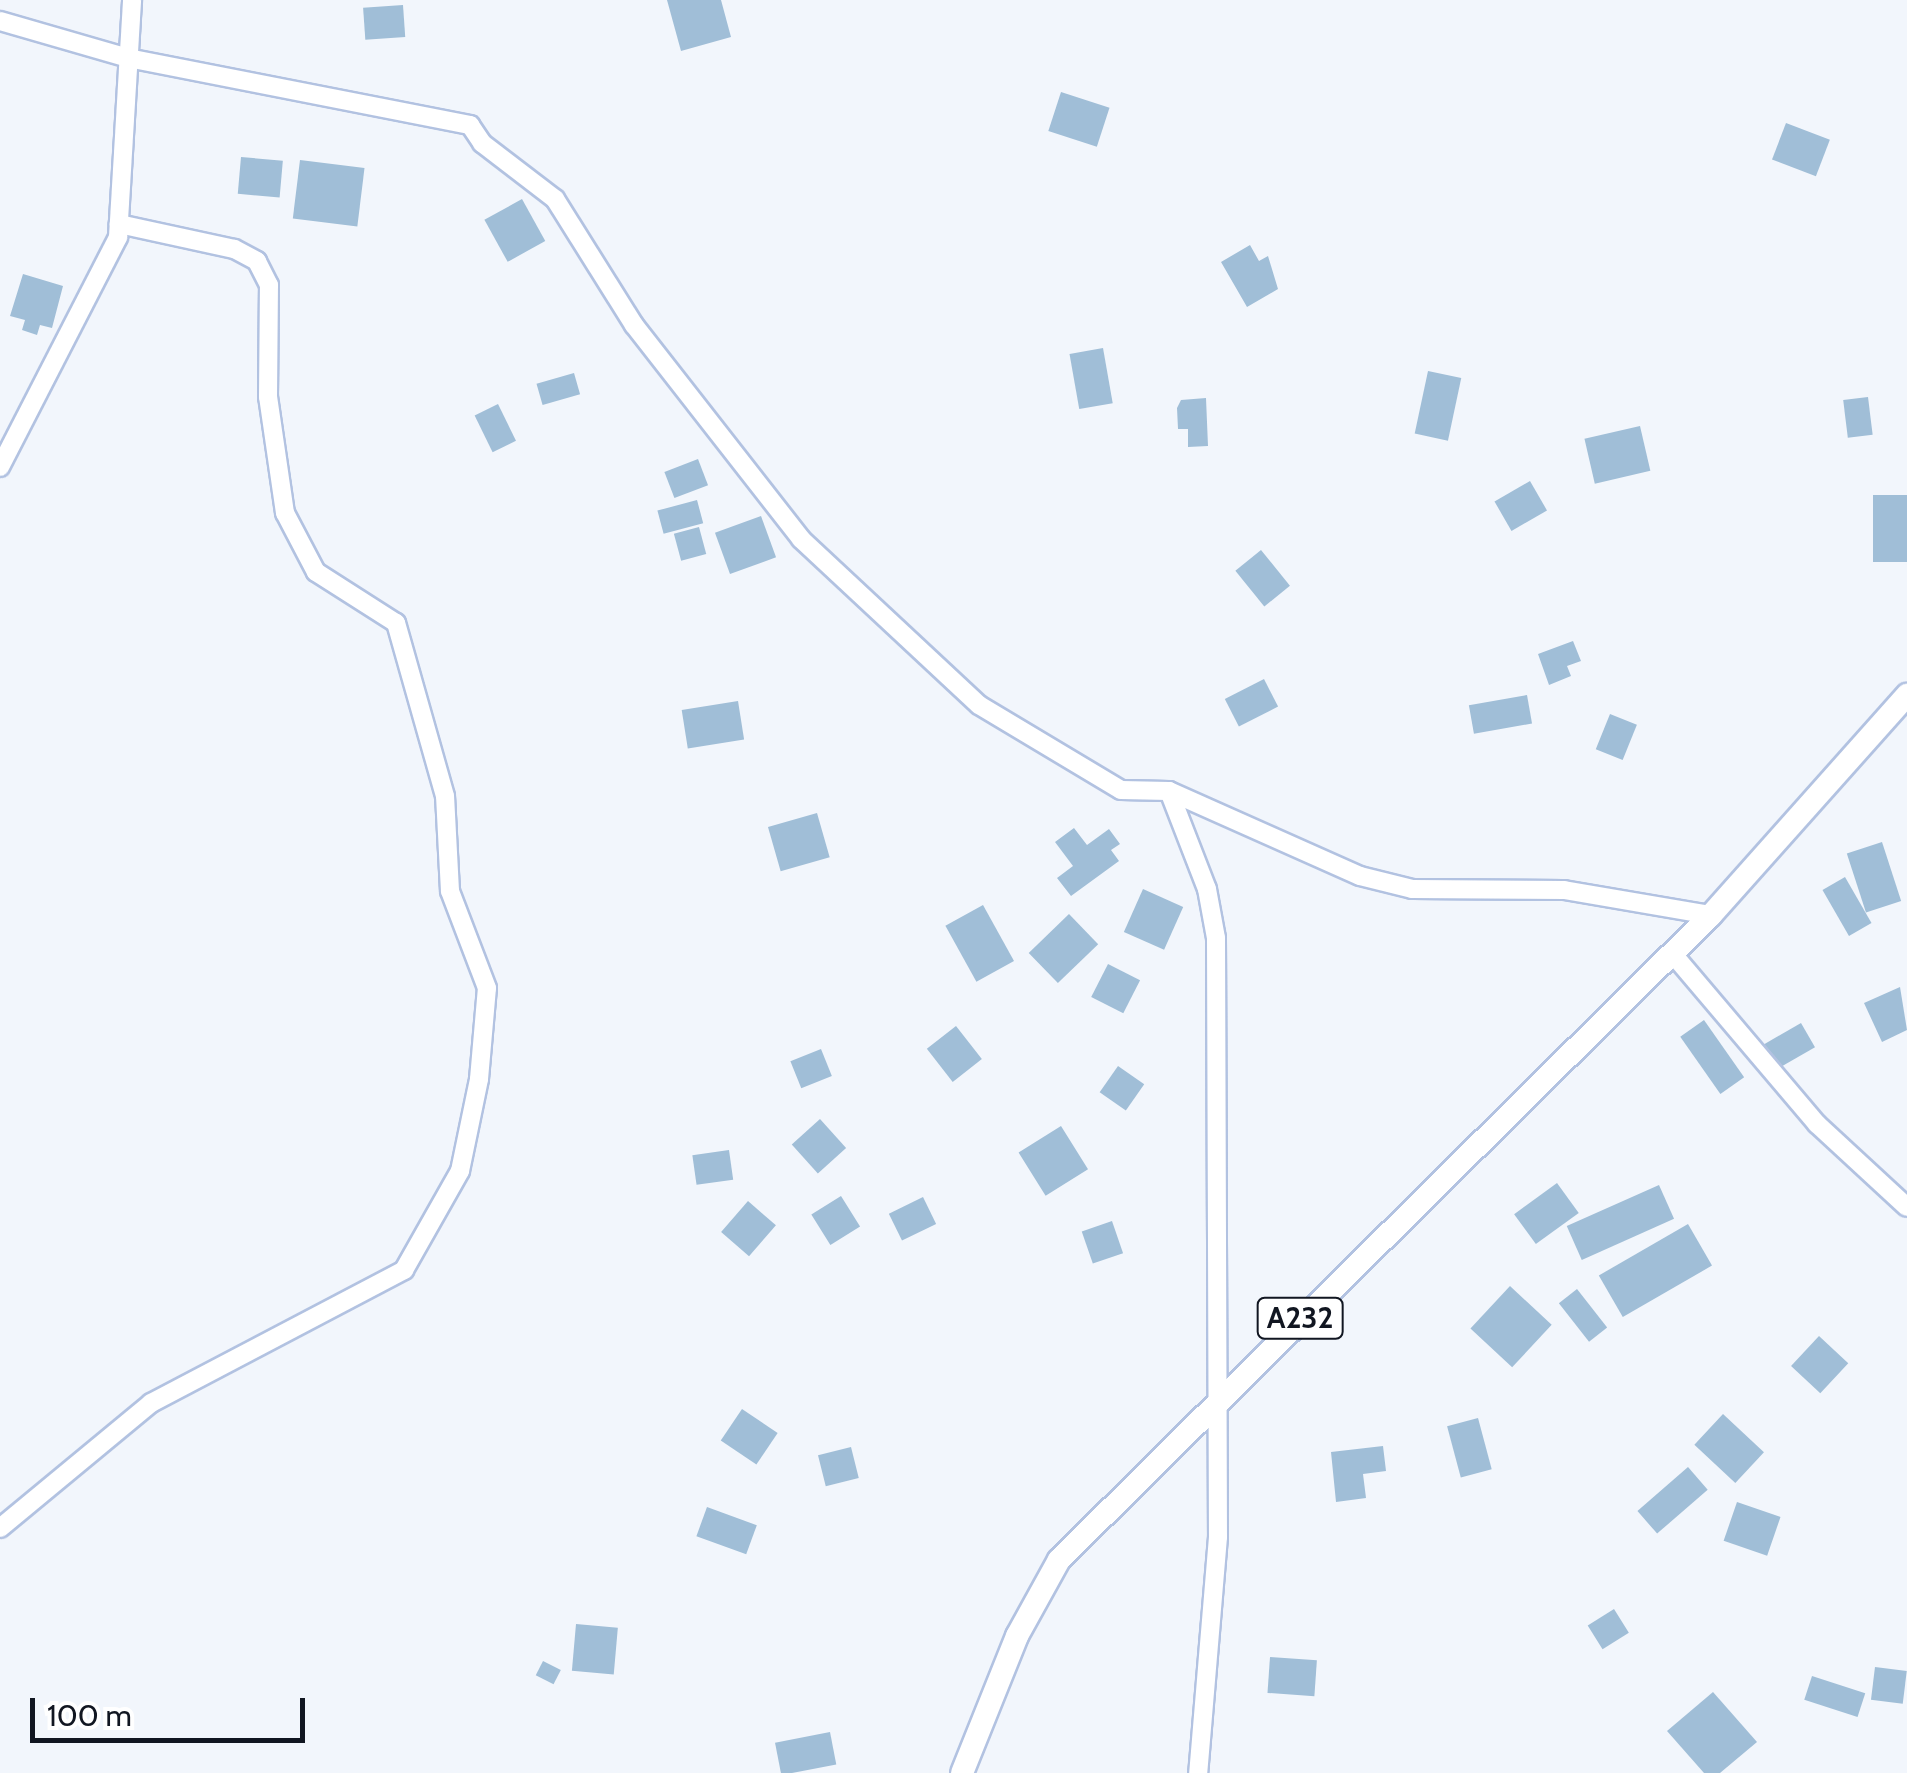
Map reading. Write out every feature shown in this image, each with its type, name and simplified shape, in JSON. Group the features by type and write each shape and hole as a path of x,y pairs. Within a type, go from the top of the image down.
{"main road":[{"name":"A232","path":"962,1773 1016,1636 1059,1560 1712,915 1907,695"}],"street":[{"path":"0,467 119,224 132,0"},
{"path":"0,21 128,58 470,125 482,142 555,199 634,325 801,539 980,704 1121,790 1169,791 1360,876 1412,889 1564,890 1712,915"},
{"path":"0,1528 151,1403 404,1270 460,1171 480,1078 486,988 450,891 445,796 396,623 316,572 284,513 268,397 270,285 257,261 234,249 119,224"},
{"path":"1169,791 1207,889 1216,938 1218,1537 1198,1773"},
{"path":"1672,954 1817,1124 1907,1208"}],"building":[{"path":"667,0 721,0 731,37 681,51"},
{"path":"403,5 405,37 365,40 363,8"},
{"path":"1061,92 1110,108 1097,147 1048,131"},
{"path":"1786,123 1830,140 1816,176 1772,159"},
{"path":"241,157 283,161 280,198 238,194"},
{"path":"300,160 365,168 357,226 293,219"},
{"path":"522,199 545,241 508,262 484,220"},
{"path":"1250,245 1259,261 1268,256 1278,289 1247,307 1221,262"},
{"path":"23,274 63,286 52,328 40,325 37,335 22,330 25,320 10,316"},
{"path":"1103,348 1113,403 1079,409 1070,354"},
{"path":"1428,371 1461,378 1448,441 1415,434"},
{"path":"574,373 580,394 543,405 537,384"},
{"path":"1868,397 1873,435 1848,438 1843,400"},
{"path":"1206,398 1208,446 1188,447 1188,429 1178,429 1177,408 1181,400"},
{"path":"498,404 516,441 493,452 475,415"},
{"path":"1640,426 1650,471 1595,484 1584,439"},
{"path":"698,459 708,485 674,498 664,472"},
{"path":"1530,481 1547,510 1511,531 1494,502"},
{"path":"1873,495 1907,495 1907,562 1873,562"},
{"path":"697,500 703,523 664,534 657,511"},
{"path":"761,516 776,557 730,574 715,533"},
{"path":"699,527 706,554 681,561 674,534"},
{"path":"1261,550 1290,586 1264,607 1235,571"},
{"path":"1573,641 1581,661 1567,666 1571,676 1549,685 1538,654"},
{"path":"1264,679 1278,707 1239,727 1225,699"},
{"path":"1527,695 1532,724 1474,734 1469,705"},
{"path":"738,701 744,740 688,748 682,710"},
{"path":"1610,714 1637,725 1623,760 1596,749"},
{"path":"817,813 830,857 781,871 768,827"},
{"path":"1074,828 1087,845 1109,829 1120,844 1111,850 1119,861 1071,896 1057,878 1073,866 1055,842"},
{"path":"1882,842 1901,901 1866,912 1847,853"},
{"path":"1845,877 1872,923 1849,936 1822,890"},
{"path":"1143,889 1183,907 1164,950 1124,932"},
{"path":"983,905 1014,961 976,982 945,926"},
{"path":"1069,914 1098,944 1058,983 1029,953"},
{"path":"1108,964 1140,980 1123,1013 1091,997"},
{"path":"1900,987 1907,1030 1882,1042 1864,1003"},
{"path":"1704,1020 1744,1077 1720,1094 1680,1037"},
{"path":"1801,1023 1815,1047 1775,1070 1761,1046"},
{"path":"956,1026 982,1059 953,1082 927,1049"},
{"path":"821,1049 832,1076 801,1088 790,1061"},
{"path":"1118,1066 1144,1084 1126,1111 1100,1092"},
{"path":"820,1119 846,1148 818,1173 792,1144"},
{"path":"1061,1126 1088,1169 1046,1196 1019,1152"},
{"path":"729,1150 733,1180 697,1185 692,1155"},
{"path":"1557,1183 1579,1213 1536,1244 1514,1214"},
{"path":"1659,1185 1674,1219 1582,1260 1567,1226"},
{"path":"841,1196 860,1227 830,1245 811,1215"},
{"path":"923,1197 936,1224 902,1241 889,1214"},
{"path":"748,1201 776,1225 749,1256 721,1232"},
{"path":"1112,1221 1123,1253 1093,1264 1082,1231"},
{"path":"1688,1224 1712,1266 1623,1317 1599,1276"},
{"path":"1510,1286 1552,1325 1512,1367 1470,1328"},
{"path":"1577,1289 1607,1328 1589,1342 1559,1303"},
{"path":"1819,1336 1848,1363 1820,1393 1791,1366"},
{"path":"742,1409 778,1433 756,1465 721,1441"},
{"path":"1723,1414 1764,1452 1735,1483 1694,1445"},
{"path":"1478,1418 1492,1469 1461,1477 1447,1426"},
{"path":"1383,1446 1386,1471 1363,1474 1366,1498 1336,1502 1331,1452"},
{"path":"851,1447 859,1478 826,1486 818,1455"},
{"path":"1688,1467 1708,1490 1657,1534 1637,1511"},
{"path":"1737,1502 1780,1517 1767,1556 1724,1541"},
{"path":"707,1507 757,1525 746,1554 696,1536"},
{"path":"1614,1609 1629,1633 1603,1649 1588,1625"},
{"path":"576,1624 618,1628 614,1674 572,1671"},
{"path":"1270,1657 1317,1660 1314,1696 1267,1693"},
{"path":"543,1661 561,1670 554,1684 536,1675"},
{"path":"1875,1667 1907,1671 1903,1704 1871,1700"},
{"path":"1812,1676 1865,1693 1858,1717 1804,1700"},
{"path":"1713,1692 1757,1742 1720,1773 1704,1773 1667,1731"},
{"path":"830,1732 836,1764 781,1773 775,1743"}]}
